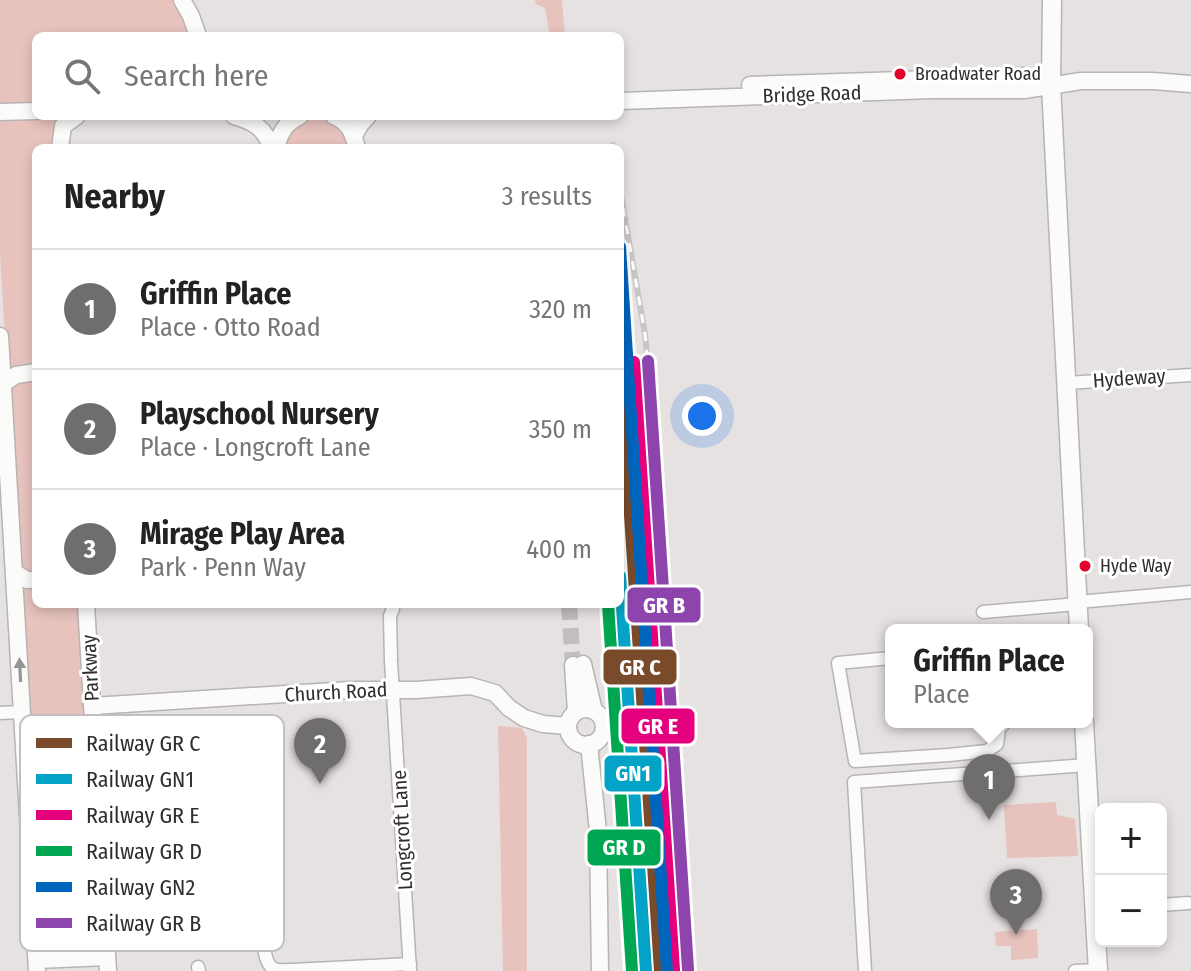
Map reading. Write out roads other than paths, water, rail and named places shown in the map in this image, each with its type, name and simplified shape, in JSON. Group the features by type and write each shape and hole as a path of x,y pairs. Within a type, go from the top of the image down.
{"main road":[{"path":"1052,0 1051,85 1079,624"},
{"path":"1084,728 1095,875"},
{"path":"1098,947 1098,971"}],"street":[{"path":"186,1 197,32"},
{"name":"Bridge Road","path":"627,96 1024,90 1081,81 1128,80 1191,84"},
{"path":"0,112 32,111"},
{"path":"61,144 63,126 71,120"},
{"path":"247,120 259,127 272,144"},
{"path":"276,144 286,124 293,120"},
{"path":"340,120 349,126 356,142"},
{"path":"356,142 364,120"},
{"path":"0,336 4,481 14,572 22,715"},
{"path":"3,384 16,375 32,373"},
{"name":"Hydeway","path":"1067,383 1191,375"},
{"path":"14,572 32,580"},
{"path":"983,612 1191,592"},
{"name":"Parkway","path":"86,608 93,715"},
{"name":"Longcroft Lane","path":"392,608 393,689 410,967"},
{"path":"885,659 838,663 855,761 987,751 997,744 1000,728"},
{"path":"572,719 584,709 594,711 602,718 604,729 599,739 584,744 574,740 569,731 578,664 594,711"},
{"name":"Church Road","path":"92,706 459,686 495,693 524,718 543,724 572,719"},
{"path":"0,713 22,712"},
{"path":"589,744 598,831 600,971"},
{"path":"865,971 854,782 1087,765"},
{"path":"1167,905 1188,903"},
{"path":"266,951 268,964 275,969 410,967"},
{"path":"37,966 108,964"},
{"path":"1075,971 1098,971"}],"tunnel":[{"path":"569,608 573,665"}],"railway":[{"path":"624,213 645,334 661,557 663,611 658,828"},
{"path":"662,815 672,971"}],"rail line":[{"name":"GN2","path":"624,309 667,971"},
{"name":"GN1","path":"622,608 646,971"}],"place":[{"name":"Broadwater Road","path":"900,74"},
{"name":"Hyde Way","path":"1085,566"},
{"name":"Playschool Nursery","path":"320,784"},
{"name":"Griffin Place","path":"989,820"},
{"name":"Mirage Play Area","path":"1016,935"}]}
